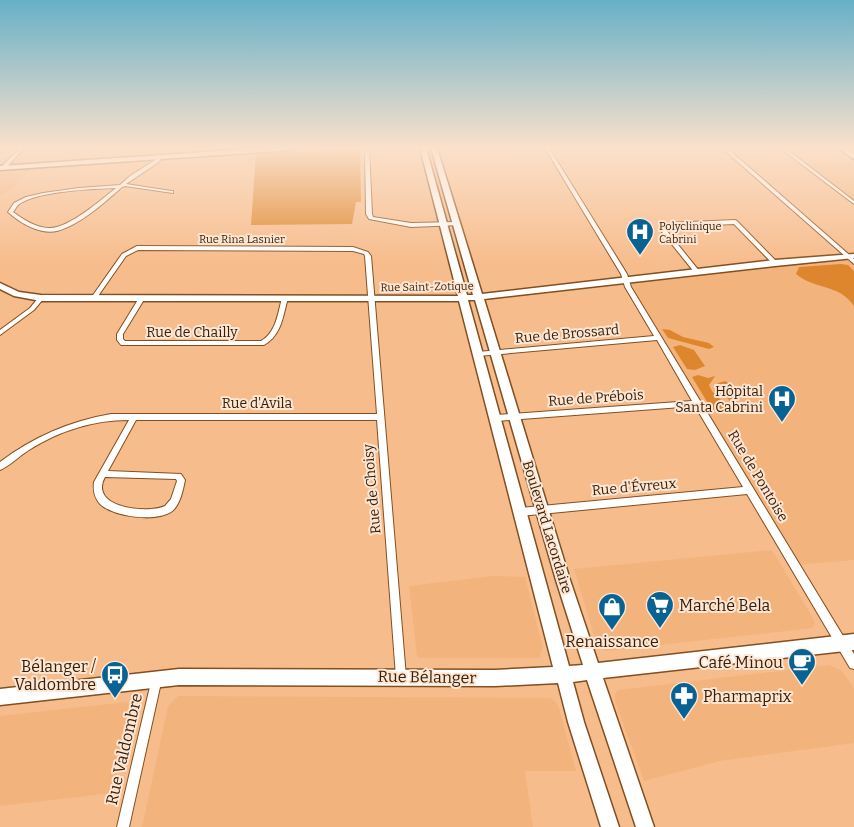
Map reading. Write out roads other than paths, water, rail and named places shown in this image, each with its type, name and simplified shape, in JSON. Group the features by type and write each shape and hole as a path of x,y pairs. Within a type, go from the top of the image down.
{"street":[{"path":"115,187 43,193 14,206 10,211 44,229 52,230 64,226 96,206 121,187"},
{"path":"127,187 171,192"},
{"path":"368,187 369,214 371,218 399,224 456,224"},
{"name":"Boulevard Lacordaire","path":"433,187 563,676 610,827"},
{"name":"Boulevard Lacordaire","path":"445,187 542,510 630,786 645,827"},
{"name":"Rue de Pontoise","path":"571,187 750,490 848,643 854,664"},
{"path":"769,187 852,258"},
{"path":"833,187 854,203"},
{"path":"697,272 664,231 663,227 668,225 735,222 775,263"},
{"name":"Rue Rina Lasnier","path":"94,298 124,255 137,248 353,249 364,251 367,254 371,299"},
{"name":"Rue Saint-Zotique","path":"0,286 17,294 42,298 463,298 775,263 852,258"},
{"path":"0,334 32,309 42,298"},
{"name":"Rue de Chailly","path":"142,298 120,334 120,340 123,343 262,343 269,340 274,334 285,298"},
{"name":"Rue de Choisy","path":"371,299 401,676"},
{"name":"Rue de Brossard","path":"478,354 659,338"},
{"name":"Rue de Prébois","path":"496,418 698,403"},
{"path":"104,474 180,477 181,480 171,506 166,510 126,512 116,510 100,498 96,486 134,417"},
{"name":"Rue d'Avila","path":"0,467 21,451 58,431 97,419 134,417 381,418"},
{"name":"Rue d'Évreux","path":"520,512 750,490"},
{"name":"Rue Bélanger","path":"0,697 157,678 401,676 495,678 563,676 848,643"},
{"name":"Rue Valdombre","path":"123,827 157,678"}],"place":[{"name":"Polyclinique Cabrini","path":"640,256"},
{"name":"Hôpital Santa Cabrini","path":"782,423"},
{"name":"Marché Bela","path":"660,629"},
{"name":"Renaissance","path":"612,631"},
{"name":"Café Minou","path":"802,686"},
{"name":"Bélanger / Valdombre","path":"115,699"},
{"name":"Pharmaprix","path":"684,720"}]}
